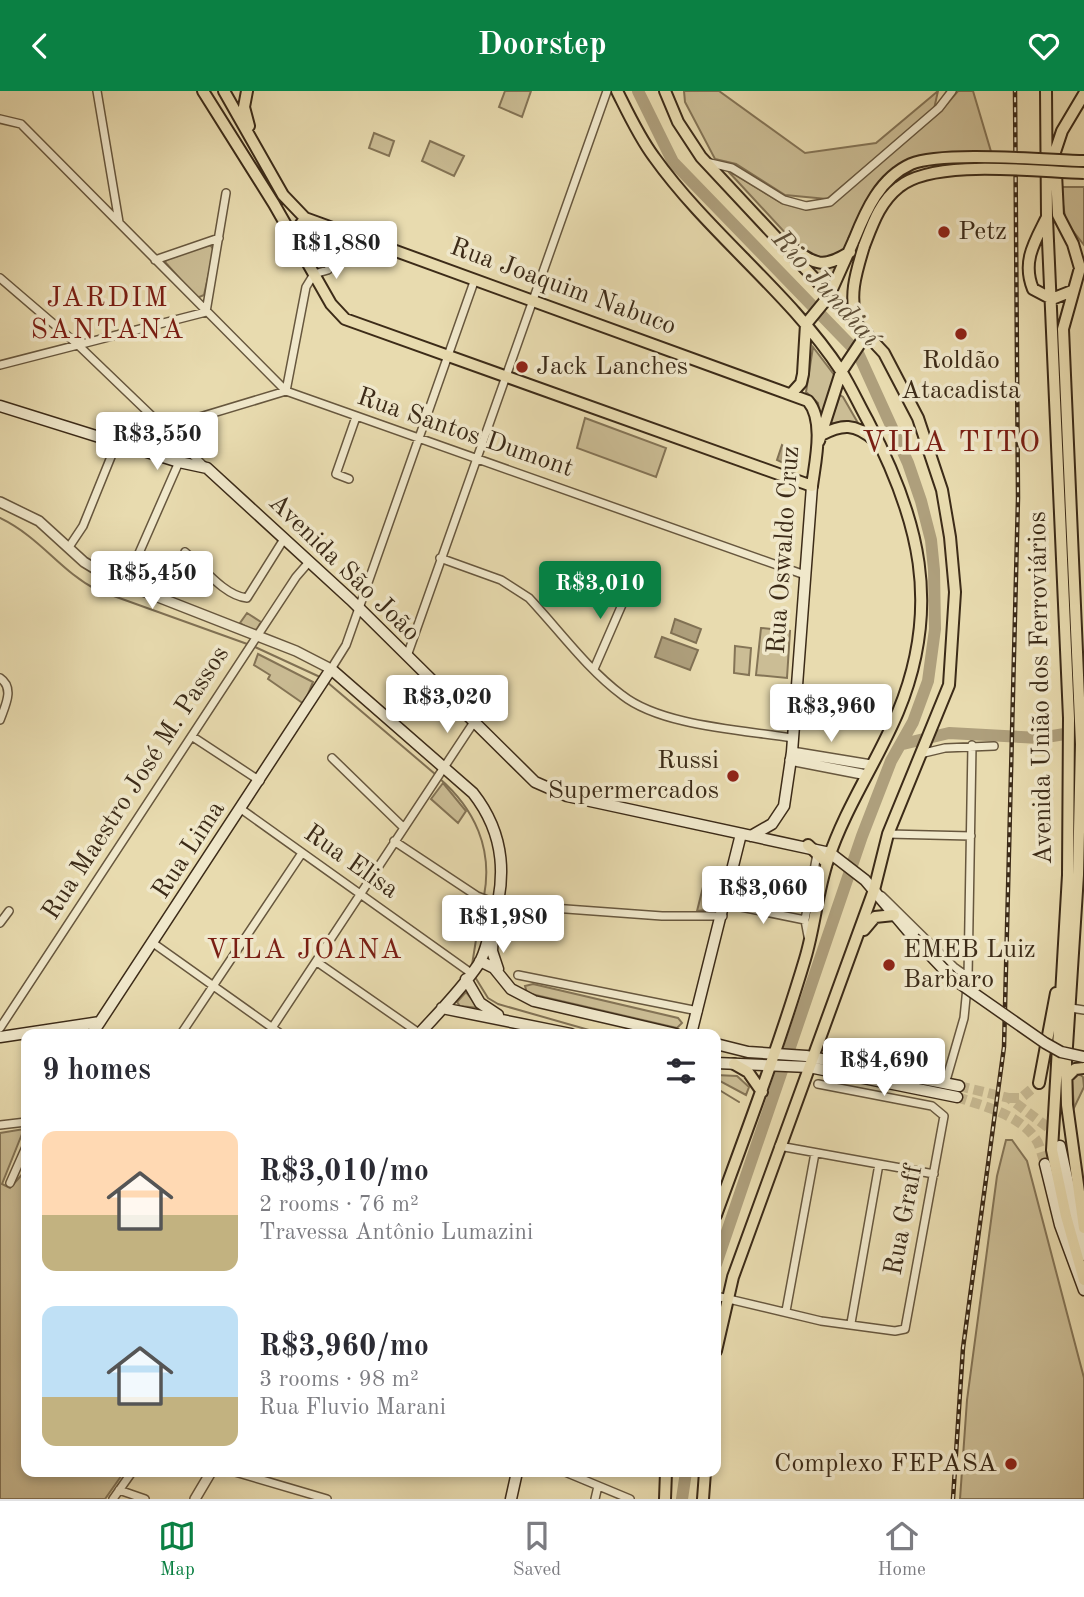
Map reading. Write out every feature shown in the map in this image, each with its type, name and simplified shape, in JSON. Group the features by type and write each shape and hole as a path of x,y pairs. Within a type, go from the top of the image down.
{"main road":[{"path":"203,91 274,204 331,304 345,319 812,486"},
{"path":"223,91 283,195 302,216 299,227 307,243 303,254"},
{"path":"247,91 244,107 251,139"},
{"path":"617,91 659,164 698,211 807,323 841,372 881,447 910,515 919,552 922,594 919,639 899,711 869,770 832,857 775,1059 721,1202"},
{"path":"664,91 678,122 705,161 769,231 826,300 884,353 918,418 942,490 955,593 954,642 949,685 926,748 888,834 874,890 854,948 807,1062 779,1146 722,1297"},
{"name":"Avenida União dos Ferroviários","path":"1046,91 1047,218 1076,720 1082,759 1067,1077 1070,1142 1084,1228"},
{"name":"Avenida União dos Ferroviários","path":"1084,94 1062,131 1055,152 1058,215 1073,244 1080,268 1063,328 1076,720 1069,745 1077,875 1065,935 1052,1150 1066,1216 1084,1280"},
{"path":"863,333 852,307 859,243 875,195 911,165 945,159 1084,161"},
{"path":"769,231 821,264 832,263 859,243 881,205 900,185 914,177 952,170 1084,173"},
{"name":"Rua Joaquim Nabuco","path":"274,204 293,220 302,216 792,393"},
{"path":"1047,218 1027,265 1033,289 1052,299 1072,291"},
{"path":"792,393 801,383 803,374 807,323 826,300 850,252"},
{"path":"816,453 841,372 863,333"},
{"name":"Rua Oswaldo Cruz","path":"746,835 772,824 784,806 791,756 816,453 814,409 808,401 792,393"},
{"path":"0,406 135,449 207,468"},
{"path":"821,435 843,425 860,428 881,447"},
{"name":"Avenida São João","path":"207,468 358,608 535,782 567,796 746,835 807,845 832,857 865,880 952,978 1045,1043 1061,1052 1084,1057"},
{"path":"329,671 441,769 473,793 495,829 502,859 494,903 492,951 504,982"},
{"name":"Rua Lima","path":"95,1029 260,781 329,671"},
{"path":"693,1029 746,835"},
{"path":"807,845 817,854 832,857"},
{"path":"854,948 870,921 884,915 894,915"},
{"path":"423,1029 473,970 494,919"},
{"path":"1039,1083 1045,1064 1065,935"},
{"path":"473,970 489,964 504,982 520,995 534,1001 654,1029"},
{"path":"473,970 480,1003 512,1020"},
{"path":"442,1008 550,1029"},
{"path":"53,1029 100,1022"},
{"path":"0,1037 21,1034"},
{"path":"721,1045 775,1059 807,1062 958,1091"},
{"path":"721,1063 775,1059"},
{"path":"734,1064 748,1072 762,1092"},
{"path":"1067,1077 1075,1069 1084,1068"},
{"path":"1060,1146 1084,1255"},
{"path":"1045,1164 1060,1225 1084,1290"},
{"path":"511,1499 514,1477"},
{"path":"664,1498 666,1477"},
{"path":"703,1499 705,1477"}],"street":[{"path":"97,91 119,222"},
{"path":"407,656 474,459 607,91"},
{"path":"705,161 732,168 784,200 806,206 830,202 939,108 952,91"},
{"name":"Rua Santos Dumont","path":"0,119 21,124 286,391 805,575"},
{"path":"0,365 206,312 226,193"},
{"path":"155,260 219,238"},
{"path":"1073,244 1084,250"},
{"path":"69,547 83,526 117,442 286,391 306,287 314,274 328,270 332,261"},
{"name":"Avenida São João","path":"0,278 77,344 207,468"},
{"path":"0,502 38,521 84,562 125,585 329,671 340,658 475,279"},
{"path":"1072,291 1084,282"},
{"path":"349,479 336,474 356,417"},
{"path":"135,449 136,435"},
{"path":"125,585 179,462"},
{"path":"185,552 232,593 247,598 284,539"},
{"path":"440,558 515,588 529,598 621,695 648,710 792,739"},
{"name":"Rua Maestro José M. Passos","path":"0,1028 309,562"},
{"path":"594,669 631,584"},
{"path":"0,678 6,682 9,691 0,720"},
{"path":"271,1029 474,722"},
{"path":"193,737 260,781"},
{"path":"947,1077 964,1018 968,977 972,745"},
{"path":"926,748 994,746"},
{"path":"791,756 869,770"},
{"path":"332,758 403,827"},
{"name":"Rua Elisa","path":"241,810 473,970"},
{"path":"888,834 971,836"},
{"path":"394,841 477,896 494,903 662,916 723,916"},
{"path":"184,1029 302,853"},
{"path":"806,954 805,920 817,854"},
{"name":"Avenida São João","path":"874,890 908,919 954,967 968,977"},
{"path":"726,904 805,920"},
{"path":"504,935 527,906"},
{"path":"0,923 9,911"},
{"path":"153,943 267,1029"},
{"path":"317,962 412,1029"},
{"path":"518,975 698,1011"},
{"path":"1070,1008 1084,1010"},
{"name":"Rua Graff","path":"818,1084 940,1110 945,1123 905,1326 902,1331 895,1331 851,1323"},
{"path":"0,1125 21,1123"},
{"path":"779,1146 934,1174"},
{"path":"786,1311 816,1153"},
{"path":"10,1183 21,1158"},
{"path":"722,1297 821,1321 851,1323 879,1164"},
{"path":"113,1499 128,1477"},
{"path":"195,1499 208,1477"},
{"path":"252,1477 327,1499"},
{"path":"577,1477 630,1499"},
{"path":"595,1499 598,1486"},
{"path":"119,1490 145,1499"}],"shaded area":[{"path":"505,91 531,91 522,117 499,107"},
{"path":"684,91 719,91 805,153 876,143 938,91 934,109 827,199 785,195 736,164 715,159 685,102"},
{"path":"958,91 973,91 992,155 899,167 866,201 847,251 831,260 816,259 801,250 727,170 782,203 804,209 830,205 940,112"},
{"path":"374,133 394,141 389,156 369,148"},
{"path":"430,141 464,156 454,176 422,161"},
{"path":"1060,187 1084,187 1084,245 1066,222"},
{"path":"210,245 214,250 204,295 197,298 165,262 169,257"},
{"path":"794,252 811,263 844,258 831,288"},
{"path":"813,347 835,376 821,423 818,403 806,392"},
{"path":"840,395 858,423 844,421 830,424"},
{"path":"585,418 666,448 656,477 577,448"},
{"path":"160,431 188,456 186,463 127,441"},
{"path":"782,445 799,455 794,468 777,460"},
{"path":"102,555 127,566 119,574 99,562"},
{"path":"247,613 261,622 255,632 240,623"},
{"path":"675,619 701,629 696,643 671,633"},
{"path":"761,628 790,631 787,678 756,675"},
{"path":"662,637 698,650 690,670 655,657"},
{"path":"735,646 751,648 749,675 734,673"},
{"path":"258,654 313,682 304,704 268,679 270,675 254,665"},
{"path":"443,783 466,811 458,823 431,799"},
{"path":"705,879 723,883 715,909 697,911"},
{"path":"533,984 678,1018 682,1023 677,1028 527,993 525,986"},
{"path":"466,992 479,1008 460,1006 457,1002"},
{"path":"1079,1074 1083,1077 1084,1087 1074,1108 1072,1080"},
{"path":"721,1075 737,1076 749,1087 746,1095 721,1082"},
{"path":"21,1130 21,1136 2,1184 10,1188 21,1176 21,1477 120,1477 105,1499 0,1499 0,1133"},
{"name":"Complexo FEPASA","path":"1006,1140 1012,1140 1027,1161 1084,1378 1084,1499 960,1499 967,1400 997,1176"}],"waterway":[{"name":"Rio Jundiaí","path":"638,91 673,162 858,353 908,463 931,540 934,570 935,629 928,681 913,722 891,761 862,836 721,1249"},
{"path":"0,518 27,535 72,574 97,590 250,645"},
{"path":"255,647 320,677"},
{"path":"327,682 435,774"},
{"path":"903,744 949,733 1040,738 1077,732"},
{"path":"439,778 462,803 478,831 486,862 484,896"},
{"path":"472,965 482,902"},
{"path":"475,977 488,998 498,1004 586,1029"},
{"path":"721,1091 739,1102"},
{"name":"Rio Jundiaí","path":"682,1499 685,1477"}],"tunnel":[{"path":"1009,1098 1021,1098 1039,1083"},
{"path":"959,1086 1009,1098 1050,1129 1055,1137"},
{"path":"957,1097 999,1112 1019,1123 1037,1141 1045,1164"}],"railway":[{"path":"953,1499 963,1348 1004,1047 1018,498 1015,91"}],"place":[{"name":"Petz","path":"944,232"},
{"name":"Roldão Atacadista","path":"961,334"},
{"name":"Jack Lanches","path":"522,367"},
{"name":"Russi Supermercados","path":"733,776"},
{"name":"EMEB Luiz Barbaro","path":"889,965"},
{"name":"Complexo FEPASA","path":"1011,1464"}],"district":[{"name":"JARDIM SANTANA","path":"108,315"},
{"name":"VILA TITO","path":"952,443"},
{"name":"VILA JOANA","path":"305,951"}]}
